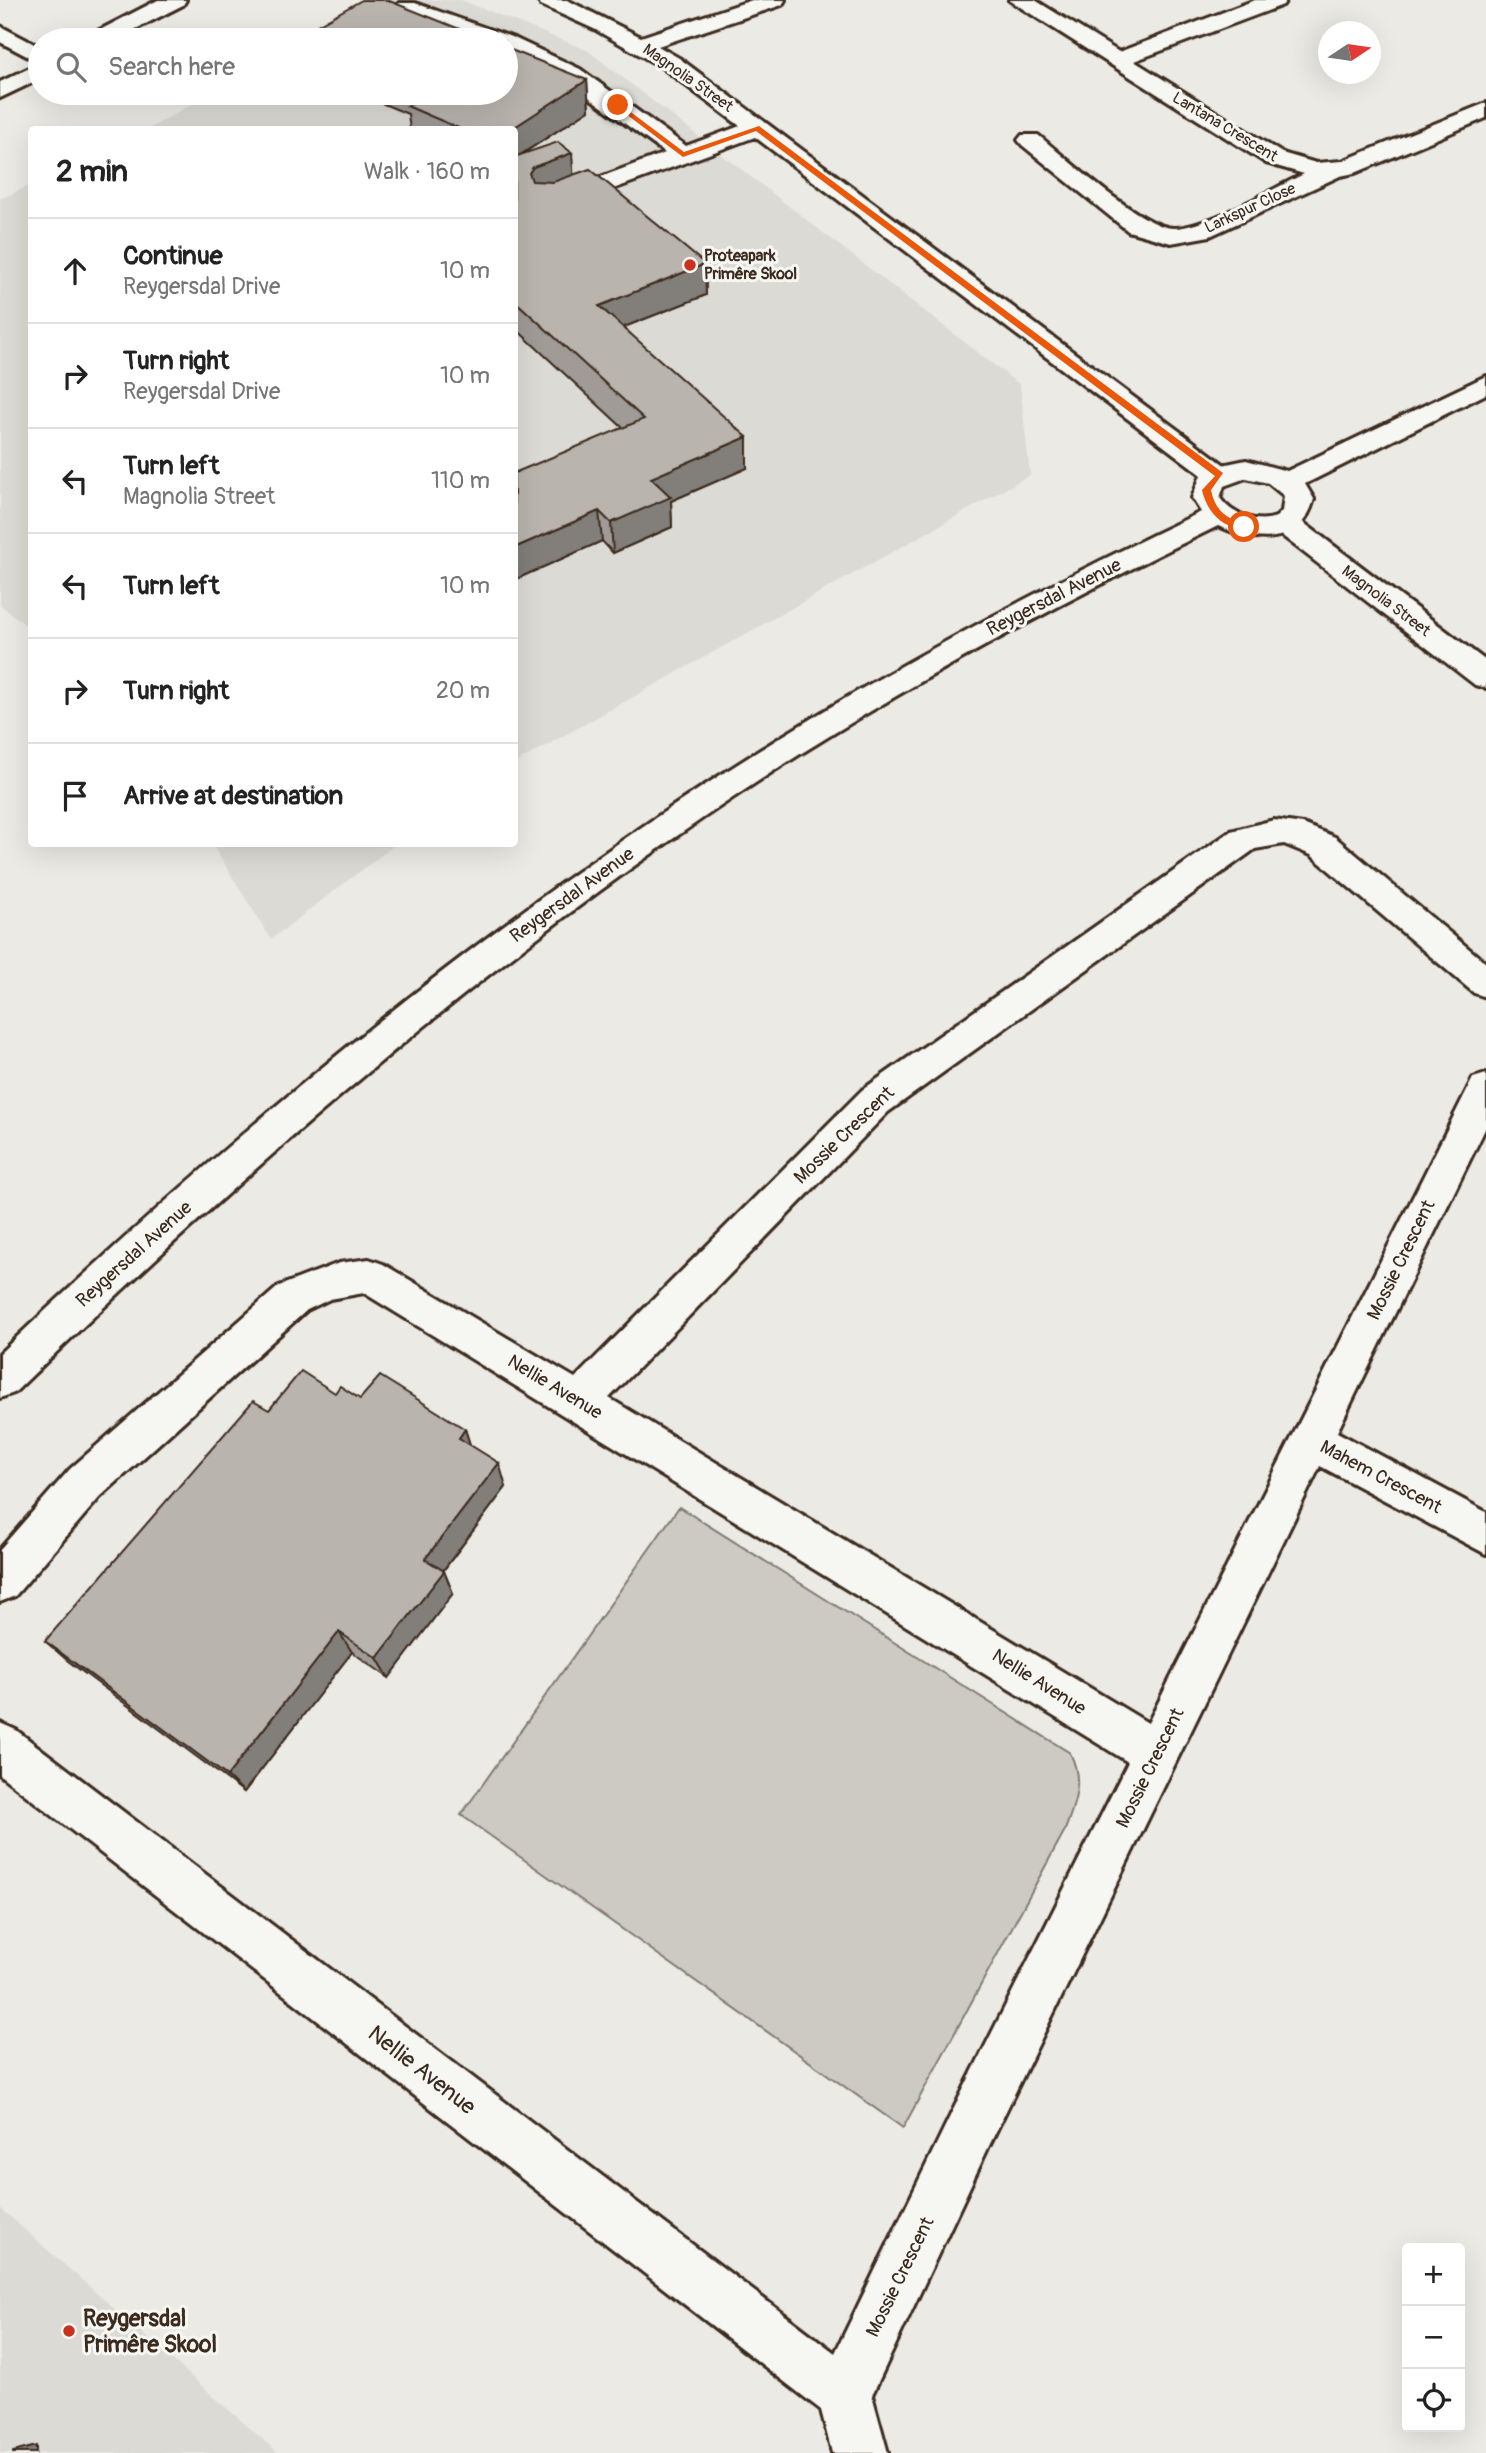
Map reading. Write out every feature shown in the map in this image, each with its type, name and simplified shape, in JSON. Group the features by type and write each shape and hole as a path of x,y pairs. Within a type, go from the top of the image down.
{"street":[{"path":"121,28 175,0"},
{"name":"Magnolia Street","path":"549,0 671,63 1220,475"},
{"path":"640,45 774,0"},
{"name":"Lantana Crescent","path":"1020,0 1274,158 1300,168 1331,171 1358,164 1486,110"},
{"path":"1116,60 1275,0"},
{"path":"407,8 464,28"},
{"path":"0,33 28,49"},
{"path":"518,49 572,74 683,155"},
{"path":"0,91 28,76"},
{"path":"547,205 757,128"},
{"name":"Larkspur Close","path":"1030,140 1137,226 1171,236 1201,230 1331,171"},
{"path":"1287,482 1486,384"},
{"path":"1253,470 1275,475 1287,482 1300,499 1300,509 1286,524 1259,529 1244,527 1218,515 1210,508 1206,490 1220,475 1232,471 1253,470"},
{"name":"Reygersdal Avenue","path":"0,1380 181,1211 310,1099 433,999 631,852 762,764 898,681 1088,578 1218,515"},
{"name":"Magnolia Street","path":"1286,524 1486,677"},
{"name":"Mossie Crescent","path":"579,1401 875,1101 1231,848 1259,832 1295,833 1323,846 1486,983"},
{"name":"Mossie Crescent","path":"844,2394 970,2130 1486,1089"},
{"name":"Nellie Avenue","path":"0,1581 85,1483 293,1298 319,1284 345,1277 369,1276 1157,1754"},
{"name":"Mahem Crescent","path":"1312,1440 1486,1534"},
{"name":"Nellie Avenue","path":"0,1746 844,2394"},
{"path":"844,2394 860,2453"}],"shaded area":[{"name":"Proteapark Primêre Skool","path":"379,0 461,0 587,50 1020,385 1030,475 518,761 518,126 153,126 191,105 518,105 518,28 329,28"},
{"path":"28,186 28,627 0,605 0,199"},
{"path":"214,847 392,847 271,939"},
{"path":"679,1507 1070,1753 1074,1763 1077,1792 1065,1830 903,2128 461,1815"},
{"name":"Reygersdal Primêre Skool","path":"0,2208 278,2453 0,2453"}],"building":[{"path":"362,0 387,0 457,28 312,28"},
{"path":"518,53 587,80 516,126 454,126 407,106 518,105"},
{"path":"558,142 572,153 533,167 529,173 532,181 553,182 590,169 705,264 599,306 747,437 651,478 671,497 611,523 599,511 518,546 518,471 644,419 518,304 518,156"},
{"path":"301,1371 335,1393 340,1386 360,1399 380,1376 465,1429 459,1438 499,1463 425,1559 444,1571 377,1658 339,1632 227,1776 45,1641 253,1401 269,1410"}],"place":[{"name":"Proteapark Primêre Skool","path":"690,265"},
{"name":"Reygersdal Primêre Skool","path":"69,2331"}],"route":[{"path":"618,105 683,155 757,128 1220,475 1211,481 1206,490 1210,508 1230,522 1244,527"}]}
